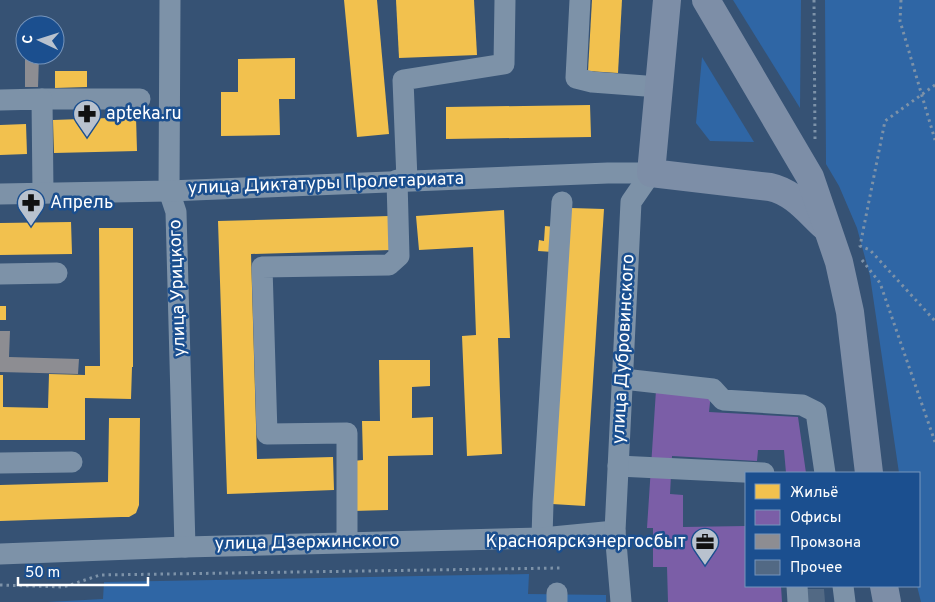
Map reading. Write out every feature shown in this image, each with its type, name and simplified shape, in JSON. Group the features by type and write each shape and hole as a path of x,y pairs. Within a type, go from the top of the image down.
{"main road":[{"name":"улица Дубровинского","path":"651,173 666,0"},
{"path":"706,0 810,177 839,262 850,312 869,472"},
{"path":"651,173 770,186 782,189 792,195 828,230"},
{"path":"884,587 887,602"}],"street":[{"name":"улица Урицкого","path":"170,0 169,191 176,212 185,547"},
{"path":"347,542 347,433 267,434 262,267 389,265 399,256 403,80 504,64 505,0"},
{"path":"580,0 576,78 592,82 659,87"},
{"path":"0,100 140,100"},
{"path":"42,100 43,193"},
{"name":"улица Диктатуры Пролетариата","path":"0,194 169,191 402,180 651,173"},
{"name":"улица Дубровинского","path":"621,602 614,530 631,202 651,173"},
{"path":"542,538 562,202"},
{"path":"0,274 57,273"},
{"path":"623,379 713,389 723,400 802,405 816,412 825,472"},
{"path":"0,463 72,462"},
{"path":"618,466 745,472"},
{"name":"улица Дзержинского","path":"0,554 347,542 542,538 614,530"},
{"path":"797,587 798,602"},
{"path":"843,587 846,602"}],"path":[{"path":"814,0 815,142"},
{"path":"901,0 900,21 935,140"},
{"path":"935,85 885,121 860,246 870,250 935,321"},
{"path":"861,259 880,283 935,442"},
{"path":"0,586 64,587 100,575 561,568"}],"shaded area":[{"path":"733,0 801,0 800,108"},
{"path":"825,0 935,0 935,602 921,602 917,587 920,587 920,472 899,472 870,276 857,228 839,186 826,164"},
{"path":"702,57 754,142 710,141 696,123"},
{"path":"529,574 528,594 606,595 606,602 47,602 103,599 104,582"}],"building: Жильё":[{"path":"344,0 377,0 389,134 357,137"},
{"path":"396,0 474,0 477,55 399,58"},
{"path":"592,0 622,0 618,73 588,71"},
{"path":"295,58 295,99 279,99 280,135 221,136 221,92 238,92 238,59"},
{"path":"55,71 87,71 87,87 55,88"},
{"path":"590,105 591,137 446,139 446,107"},
{"path":"136,117 137,151 54,153 53,120"},
{"path":"26,124 27,154 0,155 0,125"},
{"path":"571,208 604,209 585,506 552,504"},
{"path":"504,210 510,338 498,338 502,454 467,456 462,336 476,335 473,247 419,250 416,216"},
{"path":"389,216 391,250 251,254 257,459 333,457 334,490 227,494 218,221"},
{"path":"71,222 72,254 0,255 0,223"},
{"path":"545,226 555,227 553,252 538,251 539,240 544,241"},
{"path":"99,228 133,228 133,367 131,399 85,398 85,440 0,440 0,375 3,375 3,407 48,408 49,374 85,375 85,366 100,366"},
{"path":"0,306 6,306 6,320 0,320"},
{"path":"379,360 430,360 430,386 412,387 412,418 433,417 433,455 388,456 388,510 353,511 352,461 363,460 362,421 380,421"},
{"path":"109,418 140,418 139,505 136,513 129,517 0,521 0,485 108,482"}],"building: Офисы":[{"path":"656,390 711,393 709,412 798,417 806,472 786,472 784,450 758,450 757,461 672,456 670,494 683,495 683,527 745,526 745,587 781,587 782,602 668,602 667,567 653,567 653,528 647,528"}],"building: Промзона":[{"path":"25,65 39,65 38,87 25,87"},
{"path":"0,331 10,331 9,357 79,359 78,374 0,372"}],"building: Прочее":[{"path":"806,589 824,589 825,602 806,602"}],"place":[{"name":"apteka.ru","path":"87,138"},
{"name":"Апрель","path":"31,227"},
{"name":"Красноярскэнергосбыт","path":"705,566"}]}
